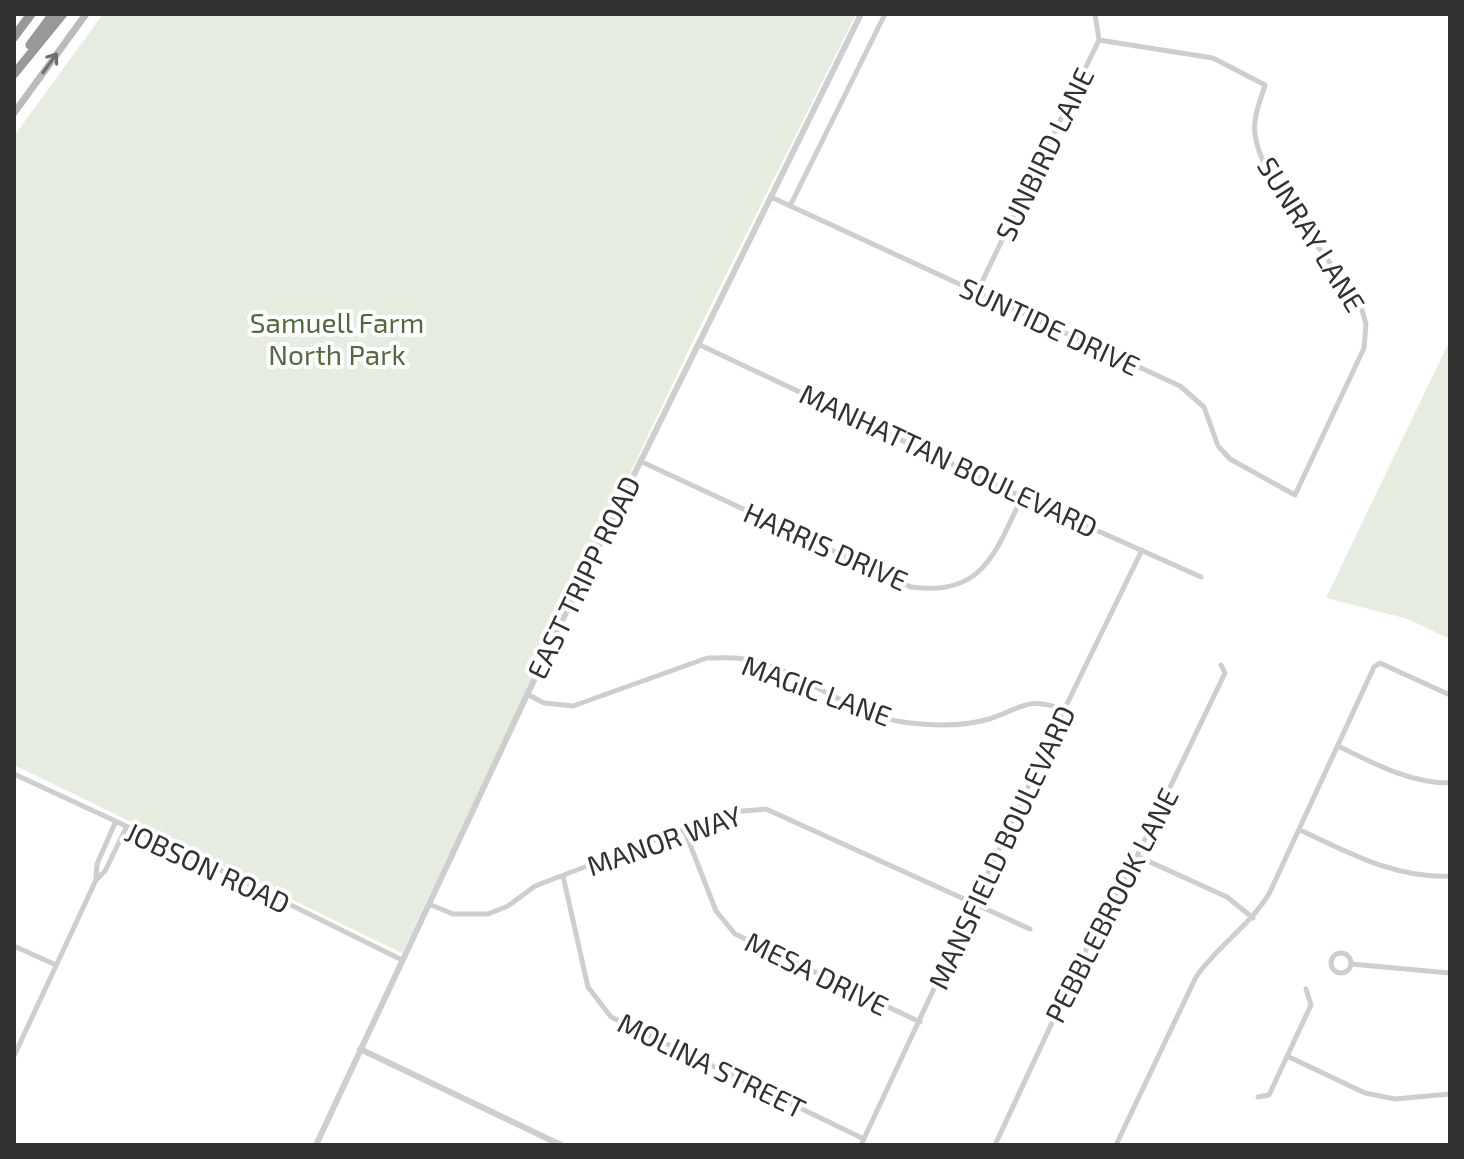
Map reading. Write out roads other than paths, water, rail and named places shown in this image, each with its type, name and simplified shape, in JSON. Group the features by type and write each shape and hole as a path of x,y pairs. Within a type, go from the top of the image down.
{"highway":[{"path":"14,37 31,14"},
{"path":"14,67 53,14"},
{"path":"14,74 63,14"}],"main road":[{"path":"14,113 86,14"}],"street":[{"name":"EAST TRIPP ROAD","path":"316,1145 527,694 861,14"},
{"path":"790,206 885,14"},
{"name":"SUNBIRD LANE","path":"977,292 1099,40 1095,14"},
{"name":"SUNRAY LANE","path":"1099,40 1174,49 1213,58 1265,85 1255,112 1255,129 1272,179 1362,310 1366,324 1364,348 1295,495"},
{"name":"SUNTIDE DRIVE","path":"771,197 1180,386 1204,407 1218,446 1230,459 1295,495"},
{"name":"MANHATTAN BOULEVARD","path":"698,344 1022,497 1201,577"},
{"name":"HARRIS DRIVE","path":"640,460 911,587 931,590 959,585 991,558 1022,497"},
{"name":"MANSFIELD BOULEVARD","path":"862,1142 1142,550"},
{"name":"MAGIC LANE","path":"527,694 544,703 573,706 707,658 720,658 746,659 867,712 900,721 932,725 989,719 1036,701 1064,710"},
{"path":"1118,1144 1196,977 1212,956 1253,918 1270,892 1340,747 1374,667 1380,663 1450,695"},
{"name":"PEBBLEBROOK LANE","path":"995,1145 1093,935 1137,856 1225,673 1221,665"},
{"path":"1340,747 1402,776 1427,783 1450,783"},
{"name":"JOBSON ROAD","path":"14,774 212,866 402,960"},
{"name":"MANOR WAY","path":"429,904 453,914 488,914 508,906 535,886 684,829 731,812 766,809 1030,929"},
{"path":"96,880 97,864 115,823"},
{"path":"14,1056 96,880 105,871 126,828"},
{"name":"MESA DRIVE","path":"684,829 716,911 735,934 920,1022"},
{"path":"1300,830 1372,863 1409,873 1450,876"},
{"path":"1137,856 1227,897 1253,918"},
{"name":"MOLINA STREET","path":"563,876 588,987 611,1017 862,1142"},
{"path":"14,946 56,965"},
{"path":"1351,964 1450,973"},
{"path":"1258,1097 1269,1095 1311,1005 1306,989"},
{"path":"360,1049 561,1145"},
{"path":"1287,1056 1365,1093 1395,1099 1450,1094"}],"park label":[{"name":"Samuell Farm North Park","path":"337,338"}]}
